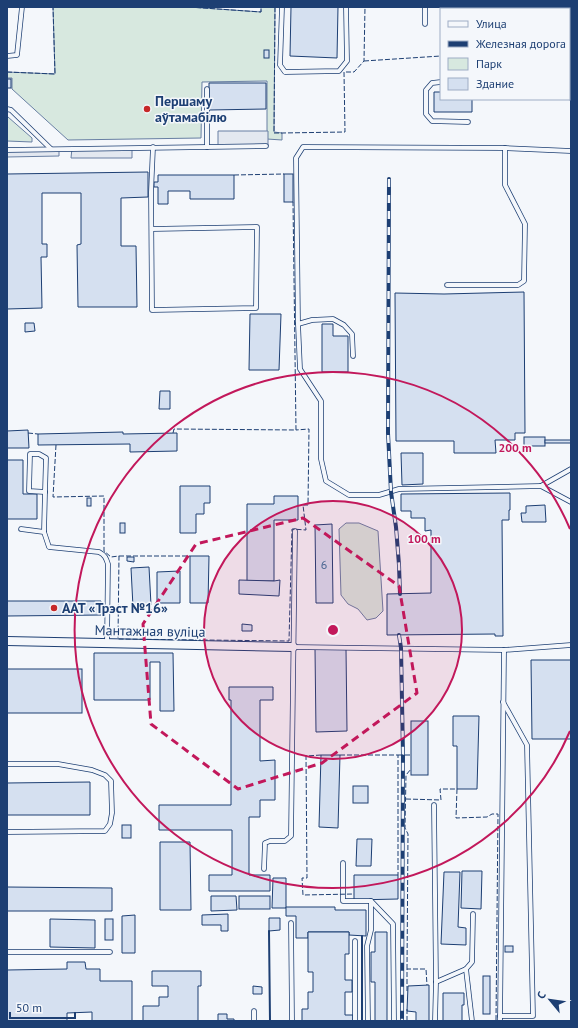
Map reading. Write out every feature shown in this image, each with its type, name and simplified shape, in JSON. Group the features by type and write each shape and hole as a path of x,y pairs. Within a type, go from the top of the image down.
{"street":[{"name":"Мантажная вуліца","path":"7,641 293,647"}],"lane":[{"path":"7,56 17,55 22,7"},
{"path":"282,7 280,65 285,72 339,72 347,61 346,7"},
{"path":"425,7 425,24"},
{"path":"440,82 432,83 426,90 426,114 432,121 468,122"},
{"path":"207,90 207,147"},
{"path":"7,109 11,110 51,149"},
{"path":"7,150 266,146"},
{"path":"152,229 257,227 256,308 152,310 151,192 153,148"},
{"path":"571,151 505,148 303,148 296,158 300,370 321,401 321,459 326,481 349,494 379,495 400,489 541,486 571,469"},
{"path":"447,285 518,285 524,281 526,224 505,185 505,148"},
{"path":"298,324 312,320 333,319 344,324 352,334 353,356"},
{"path":"45,492 29,491 30,454 39,454 46,458 44,532 49,547 98,552 106,558 108,564 108,643"},
{"path":"541,486 571,502"},
{"path":"21,529 44,532"},
{"path":"264,869 265,843 270,841 285,841 291,836 295,531"},
{"path":"293,647 504,650 571,646"},
{"path":"500,1021 504,650"},
{"path":"500,1016 533,1016 527,744 503,702"},
{"path":"7,764 58,764 92,770 105,775 111,781 112,813 110,824 105,831 7,832"},
{"path":"434,805 435,1021"},
{"path":"343,863 343,901 371,901 393,924 394,1021"},
{"path":"368,1021 366,946 371,930 371,901"},
{"path":"436,982 466,969 472,962 473,914"},
{"path":"291,923 292,1021"},
{"path":"356,941 356,1021"},
{"path":"7,952 110,952"},
{"path":"466,969 472,1021"},
{"path":"254,1011 254,1021"}],"highlighted area":[{"path":"303,518 399,586 417,693 322,763 238,789 151,724 143,624 196,544"}],"green space":[{"path":"53,7 189,7 261,12 261,7 275,7 274,132 282,133 282,140 267,139 267,81 202,82 201,138 68,140 12,89 12,78 7,78 7,72 55,74"},
{"path":"7,117 32,138 32,142 7,141"},
{"path":"346,523 359,523 378,531 383,611 376,618 367,620 358,609 348,604 341,595 339,529"}],"shaded area":[{"path":"218,131 268,131 268,146 218,147"},
{"path":"72,148 132,148 132,158 71,158"},
{"path":"7,149 59,149 59,156 7,157"}],"building":[{"path":"291,7 338,7 337,58 290,56"},
{"path":"470,7 534,7 534,8"},
{"path":"264,50 269,50 269,58 264,58"},
{"path":"7,79 11,79 11,88 7,88"},
{"path":"209,83 266,83 266,109 209,110"},
{"path":"434,92 440,92 440,100 472,100 472,112 434,112"},
{"path":"148,172 148,197 121,198 121,246 136,246 137,307 78,307 77,245 81,244 81,193 42,193 42,244 47,244 47,257 41,257 42,308 7,309 7,174"},
{"path":"284,174 293,174 293,202 284,202"},
{"path":"158,175 234,175 234,199 190,199 190,191 168,191 168,204 158,204 158,187 154,187 154,182 158,182"},
{"path":"524,292 525,433 515,433 515,440 495,440 496,453 454,453 454,441 396,441 395,293 444,294"},
{"path":"250,314 281,314 279,370 249,370"},
{"path":"25,323 34,323 35,331 25,332"},
{"path":"322,324 333,324 333,336 348,336 348,372 322,372"},
{"path":"160,391 170,391 170,409 159,409"},
{"path":"28,430 29,448 7,448 7,431"},
{"path":"123,432 123,434 177,433 177,451 130,452 130,444 38,445 38,434"},
{"path":"524,437 545,437 545,446 524,446"},
{"path":"545,440 571,440 571,443 545,443"},
{"path":"401,453 423,453 423,484 402,485"},
{"path":"7,460 23,460 23,494 37,494 37,519 7,519"},
{"path":"180,486 210,486 210,503 204,503 204,514 196,514 196,533 180,533"},
{"path":"510,493 509,520 502,520 503,636 495,636 495,634 387,635 387,594 431,593 431,530 425,531 425,518 411,518 411,511 401,511 401,494"},
{"path":"274,496 298,496 298,520 274,520 274,581 247,581 247,504 274,504"},
{"path":"87,498 91,498 91,506 87,506"},
{"path":"545,505 546,522 522,522 521,513 526,513 526,506"},
{"path":"120,523 125,523 125,533 120,533"},
{"path":"332,524 333,603 316,603 315,525"},
{"path":"190,556 209,556 208,603 190,603"},
{"path":"127,557 134,557 134,562 127,561"},
{"path":"149,567 151,605 133,607 131,568"},
{"path":"180,571 180,603 157,603 157,572"},
{"path":"239,580 280,580 279,596 239,594"},
{"name":"ААТ «Трэст №16»","path":"7,601 101,601 101,615 7,616"},
{"path":"242,624 252,625 252,631 242,631"},
{"path":"315,649 346,649 347,731 316,732"},
{"path":"94,653 173,653 174,711 160,711 160,662 150,662 150,700 94,700"},
{"path":"531,660 571,660 571,739 532,739"},
{"path":"7,669 82,669 82,713 7,713"},
{"path":"229,687 273,687 273,700 260,700 260,761 275,760 275,800 260,800 260,817 249,817 249,875 270,875 270,891 209,891 209,875 232,875 232,830 159,830 159,805 231,805 231,700 229,700"},
{"path":"453,716 479,716 477,789 457,789 457,746 453,746"},
{"path":"411,721 428,721 428,775 411,775"},
{"path":"321,755 340,755 338,828 319,827"},
{"path":"90,782 90,815 7,815 7,783"},
{"path":"353,786 368,786 368,803 353,803"},
{"path":"122,825 131,825 131,838 122,838"},
{"path":"357,839 372,839 371,866 356,866"},
{"path":"160,842 190,842 191,910 160,910"},
{"path":"462,871 482,871 481,909 461,908"},
{"path":"444,872 460,872 458,927 466,928 466,945 441,944"},
{"path":"354,875 398,875 398,899 354,900"},
{"path":"273,878 286,878 286,908 272,908"},
{"path":"7,887 112,888 112,911 7,911"},
{"path":"211,896 236,896 237,910 211,911"},
{"path":"239,896 270,896 270,909 239,909"},
{"path":"286,907 335,907 335,910 366,910 366,936 349,935 349,932 308,932 308,938 296,938 296,916 286,916"},
{"path":"228,914 228,931 221,931 221,925 202,925 202,915"},
{"path":"135,915 135,953 122,953 122,916"},
{"path":"269,918 280,918 280,930 269,931"},
{"path":"50,919 95,920 95,948 50,947"},
{"path":"105,919 113,919 113,940 105,940"},
{"path":"308,932 349,932 349,954 345,954 345,980 352,980 352,992 345,992 345,1015 353,1015 353,1021 302,1021 302,1009 308,1009 308,992 313,992 313,972 308,972"},
{"path":"375,932 387,932 387,1021 375,1021 375,982 371,982 371,952 375,952"},
{"path":"505,946 513,946 513,952 505,952"},
{"path":"67,962 85,962 86,969 100,969 100,981 132,981 132,1021 92,1021 92,1012 67,1013 67,1021 7,1021 7,970 67,969"},
{"path":"152,971 201,971 201,986 198,986 198,1021 143,1021 143,1006 159,1006 159,997 168,997 168,986 152,986"},
{"path":"483,976 490,976 490,1014 483,1014"},
{"path":"429,985 429,1021 416,1021 416,1012 407,1011 408,986"},
{"path":"253,986 262,987 262,994 253,994"},
{"path":"443,993 464,993 462,1021 443,1021"},
{"path":"218,1014 227,1014 227,1019 234,1019 234,1021 218,1021"}],"railway":[{"path":"389,179 388,433 391,492 396,527 400,594"},
{"path":"399,635 401,648 403,755 402,1021"}],"fence":[{"path":"7,72 55,74 53,7"},
{"path":"189,7 261,12 261,7"},
{"path":"275,7 274,133 345,132 344,72 354,72 364,61 365,7"},
{"path":"364,61 440,56"},
{"path":"234,175 284,174"},
{"path":"173,433 174,429 296,430 293,202"},
{"path":"56,445 53,497 104,496 104,551 111,557 119,556 118,639 289,641 292,529 306,530 303,505 308,505 309,429 296,430"},
{"path":"28,433 38,434"},
{"path":"119,556 190,556"},
{"path":"321,755 306,756 307,878 302,878 303,895 354,894"},
{"path":"340,755 398,755 398,875"},
{"path":"398,755 411,755"},
{"path":"407,969 408,834 405,828 406,775 411,769"},
{"path":"406,799 441,800 440,789 457,789 456,818 487,817 492,814 498,814 496,1021"},
{"path":"407,991 407,969 426,969 427,985"},
{"path":"407,1009 407,1021"}],"wall":[{"path":"269,931 270,1021"},
{"path":"362,936 362,1021"}],"place":[{"name":"Першаму аўтамабілю","path":"147,109"},
{"name":"ААТ «Трэст №16»","path":"54,608"}]}
